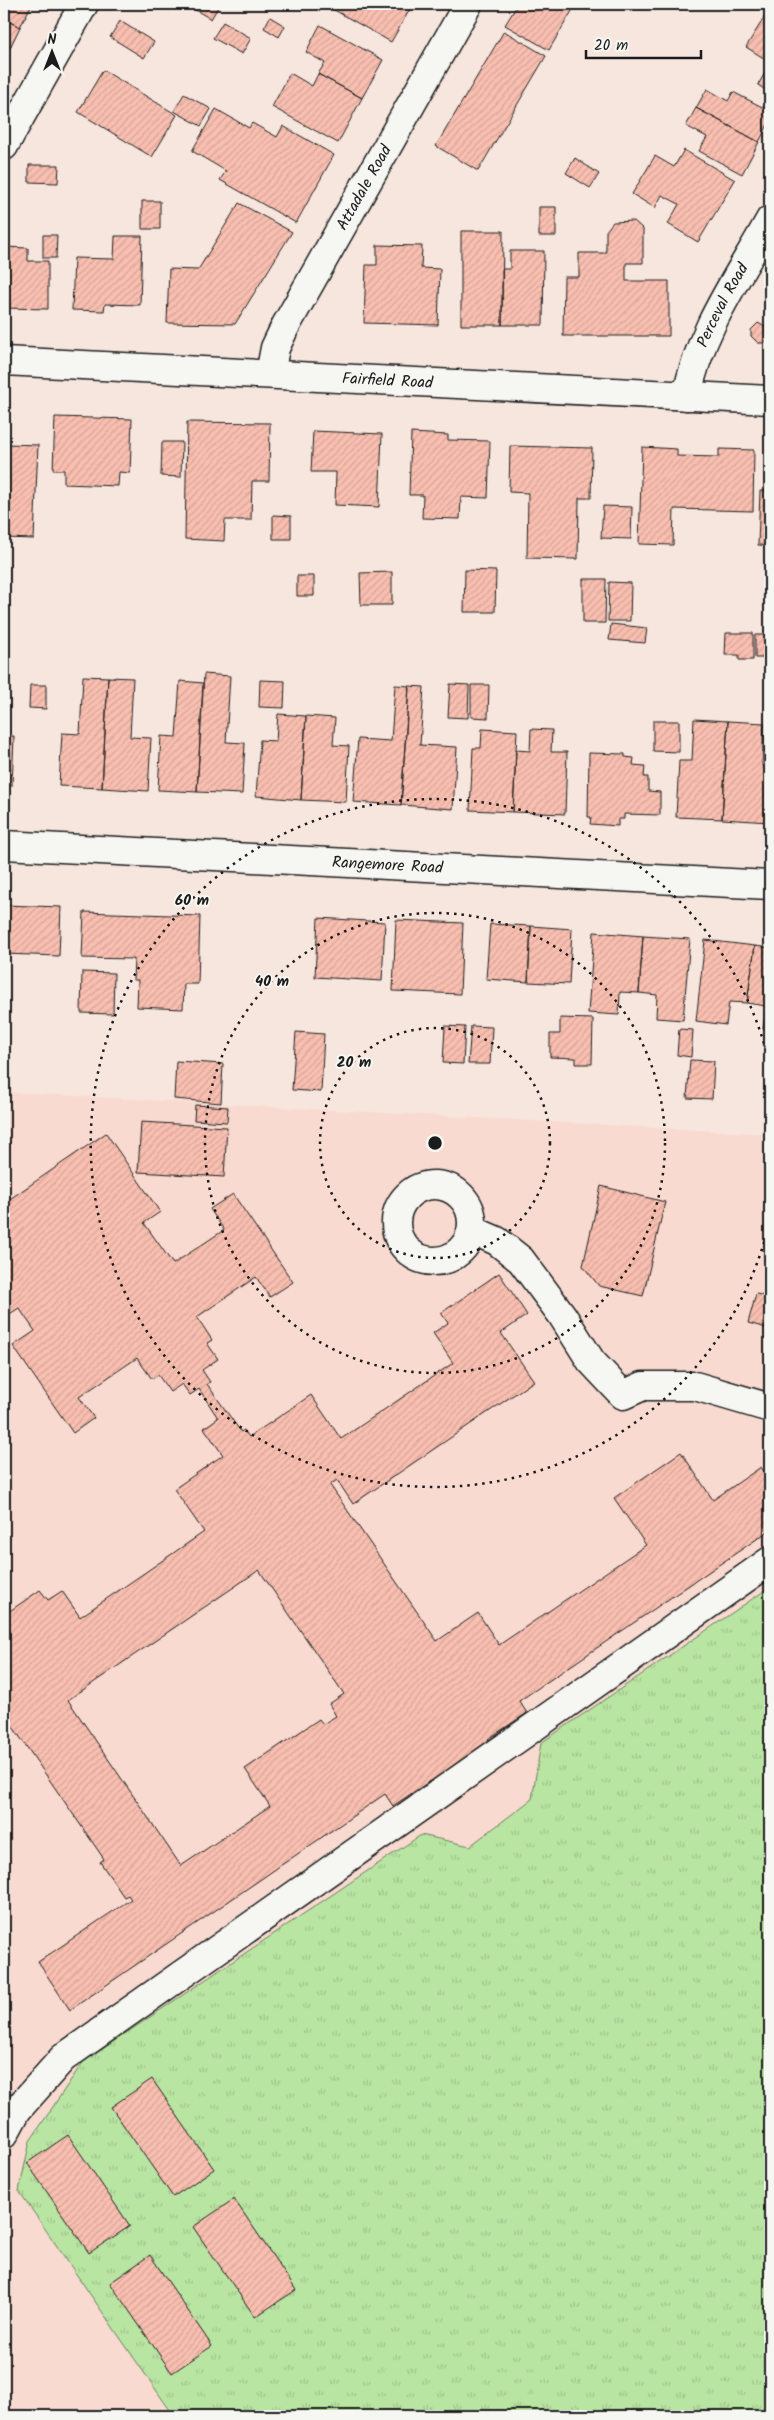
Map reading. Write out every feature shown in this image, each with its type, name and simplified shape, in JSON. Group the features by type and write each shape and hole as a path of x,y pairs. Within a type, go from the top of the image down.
{"street":[{"path":"4,146 84,4"},
{"name":"Attadale Road","path":"270,374 275,348 285,327 468,4"},
{"name":"Perceval Road","path":"688,396 692,369 704,338 770,220"},
{"name":"Fairfield Road","path":"4,362 770,400"},
{"name":"Rangemore Road","path":"4,845 770,885"},
{"path":"472,1230 497,1241 521,1260 562,1315 591,1361 623,1395 643,1386 695,1386 770,1408"},
{"path":"4,2134 17,2110 63,2058 770,1561"}],"shaded area":[{"path":"4,1092 770,1134 770,2416 4,2416"}],"green space":[{"path":"770,1587 770,2416 174,2416 19,2191 30,2141 83,2062 421,1835 470,1846 532,1799 541,1743"}],"building":[{"path":"4,4 32,4 20,27 4,19"},
{"path":"185,4 220,4 211,19"},
{"path":"331,4 413,4 391,42 329,7"},
{"path":"518,4 576,4 549,50 505,25"},
{"path":"767,13 770,14 770,62 746,47"},
{"path":"270,17 285,26 279,37 264,28"},
{"path":"4,19 20,27 4,60"},
{"path":"120,21 154,42 144,58 110,37"},
{"path":"223,22 251,38 242,54 213,38"},
{"path":"320,25 383,60 362,98 318,74 325,63 306,52"},
{"path":"504,31 546,56 478,171 436,146"},
{"path":"770,64 770,93 758,85"},
{"path":"103,70 177,115 152,157 78,112"},
{"path":"290,73 312,86 318,74 362,98 338,143 272,107"},
{"path":"707,89 728,101 733,92 770,111 770,121 759,142 696,108"},
{"path":"184,94 211,109 201,126 174,111"},
{"path":"696,108 759,142 742,174 699,151 707,137 686,126"},
{"path":"216,109 249,128 252,123 277,137 283,126 334,155 296,223 220,180 226,171 192,151"},
{"path":"684,150 735,180 698,242 668,224 679,204 662,195 655,208 632,194 655,156 674,167"},
{"path":"575,158 599,174 590,188 566,173"},
{"path":"29,165 59,165 58,183 29,182"},
{"path":"142,201 160,201 160,229 142,229"},
{"path":"239,203 292,232 235,324 167,323 169,269 198,270"},
{"path":"539,207 556,207 556,236 539,236"},
{"path":"634,221 643,229 643,263 626,263 626,281 669,281 669,336 563,336 564,277 579,277 579,253 606,253 606,231 613,222"},
{"path":"461,231 503,231 502,325 461,325"},
{"path":"43,235 57,235 56,258 43,258"},
{"path":"115,236 142,236 140,305 105,304 104,311 72,310 74,258 114,259"},
{"path":"377,245 422,246 421,268 440,269 438,325 364,323 366,265 377,265"},
{"path":"4,247 28,248 28,261 48,261 48,309 4,308"},
{"path":"510,251 544,251 543,325 502,325 502,269 510,269"},
{"path":"770,301 770,338 763,343 758,343 751,336 751,330 758,323 769,329"},
{"path":"55,417 132,419 130,473 119,472 118,486 64,484 64,470 53,470"},
{"path":"187,422 270,423 269,481 252,481 251,520 225,520 224,541 185,539"},
{"path":"313,431 382,434 379,507 335,505 336,472 311,472"},
{"path":"411,433 448,435 448,440 490,441 488,498 461,497 460,519 422,518 423,495 409,495"},
{"path":"162,442 182,442 181,477 161,476"},
{"path":"8,444 38,445 34,539 4,538"},
{"path":"510,446 592,448 591,498 579,498 578,559 527,558 528,493 509,492"},
{"path":"642,447 677,449 677,456 719,457 719,449 754,450 753,511 674,509 673,545 639,544"},
{"path":"760,491 770,491 770,546 758,545"},
{"path":"603,506 632,507 631,539 601,538"},
{"path":"273,515 291,516 291,539 273,539"},
{"path":"465,570 496,571 495,612 464,612"},
{"path":"392,572 392,605 361,605 360,573"},
{"path":"297,576 314,576 314,596 297,596"},
{"path":"583,579 606,579 605,623 583,623"},
{"path":"609,582 631,583 630,621 608,621"},
{"path":"611,624 647,628 645,643 609,640"},
{"path":"726,633 753,633 753,660 739,660 739,655 725,655"},
{"path":"755,635 770,635 770,658 755,658"},
{"path":"204,674 230,676 226,742 245,743 242,794 197,792"},
{"path":"83,676 108,677 102,788 59,786 62,733 80,734"},
{"path":"108,677 133,678 130,737 151,738 148,791 102,788"},
{"path":"260,680 285,681 284,708 259,707"},
{"path":"180,681 203,683 197,792 158,790 161,736 176,737"},
{"path":"450,684 469,685 468,718 448,717"},
{"path":"30,685 46,685 46,709 29,708"},
{"path":"395,685 409,686 401,805 353,802 358,739 391,741"},
{"path":"471,685 489,685 488,718 471,717"},
{"path":"409,686 424,687 420,745 457,747 453,809 401,805"},
{"path":"278,714 306,716 301,800 256,796 260,740 276,741"},
{"path":"306,716 335,718 333,745 349,746 346,802 301,800"},
{"path":"694,719 728,721 722,819 676,817 679,761 692,761"},
{"path":"653,721 679,721 679,752 653,751"},
{"path":"728,721 764,723 762,766 770,766 769,822 722,819"},
{"path":"482,729 517,731 513,812 470,810 473,748 481,748"},
{"path":"531,729 552,730 551,752 567,752 565,814 513,812 516,750 530,751"},
{"path":"4,736 14,736 12,786 4,785"},
{"path":"589,753 625,754 625,757 634,758 633,765 645,766 644,777 648,777 648,791 660,792 660,815 624,814 624,819 618,819 618,826 590,824 591,817 588,817"},
{"path":"4,905 61,907 59,956 4,954"},
{"path":"84,912 200,916 198,984 184,984 183,1009 137,1007 138,980 133,980 134,959 82,958"},
{"path":"318,918 385,922 382,981 315,977"},
{"path":"396,920 463,923 460,994 393,991"},
{"path":"490,924 531,926 528,982 486,979"},
{"path":"531,926 572,929 569,984 528,982"},
{"path":"594,932 643,936 639,993 620,992 619,1015 588,1013"},
{"path":"643,936 690,939 683,1020 656,1018 657,995 639,993"},
{"path":"705,940 755,946 747,1003 729,1002 726,1025 696,1021"},
{"path":"755,946 770,948 770,1030 763,1029 766,1006 747,1003"},
{"path":"82,972 114,973 113,1014 81,1013"},
{"path":"560,1018 593,1019 592,1064 576,1064 576,1058 550,1057 550,1034 560,1034"},
{"path":"445,1026 465,1027 463,1064 443,1063"},
{"path":"471,1026 492,1027 490,1064 468,1064"},
{"path":"679,1029 693,1030 691,1057 677,1055"},
{"path":"296,1032 324,1034 321,1092 292,1090"},
{"path":"690,1060 714,1061 712,1099 687,1098"},
{"path":"176,1061 223,1064 221,1103 174,1099"},
{"path":"195,1105 228,1107 227,1122 194,1120"},
{"path":"141,1122 227,1127 224,1177 138,1172"},
{"path":"106,1133 160,1212 144,1223 173,1264 224,1230 210,1209 233,1194 293,1282 270,1297 256,1277 197,1317 212,1340 207,1343 218,1359 202,1370 210,1382 207,1384 241,1432 244,1430 249,1437 311,1395 341,1439 453,1363 433,1333 448,1323 441,1313 499,1273 527,1315 501,1333 534,1381 353,1504 337,1480 330,1485 437,1641 478,1613 499,1645 646,1545 614,1498 681,1452 713,1500 761,1467 770,1480 770,1530 519,1701 527,1713 488,1739 492,1744 432,1784 430,1781 393,1806 385,1794 70,2010 38,1962 131,1899 128,1895 124,1897 100,1862 104,1859 4,1714 4,1615 40,1590 48,1600 62,1591 80,1617 204,1532 174,1489 223,1455 204,1428 218,1418 199,1389 190,1395 182,1384 170,1392 158,1375 152,1379 137,1358 79,1397 94,1418 73,1433 13,1346 35,1331 19,1308 5,1317 4,1315 4,1203","holes":["259,1570 344,1694 329,1704 336,1716 323,1724 319,1719 245,1769 270,1806 181,1866 68,1700"]},
{"path":"601,1186 665,1202 643,1296 599,1286 583,1266"},
{"path":"756,1294 770,1297 770,1329 748,1323"},
{"path":"152,2079 214,2169 173,2197 111,2107"},
{"path":"68,2135 130,2226 89,2253 27,2163"},
{"path":"234,2199 296,2290 255,2317 193,2227"},
{"path":"150,2255 212,2346 172,2373 110,2283"}]}
